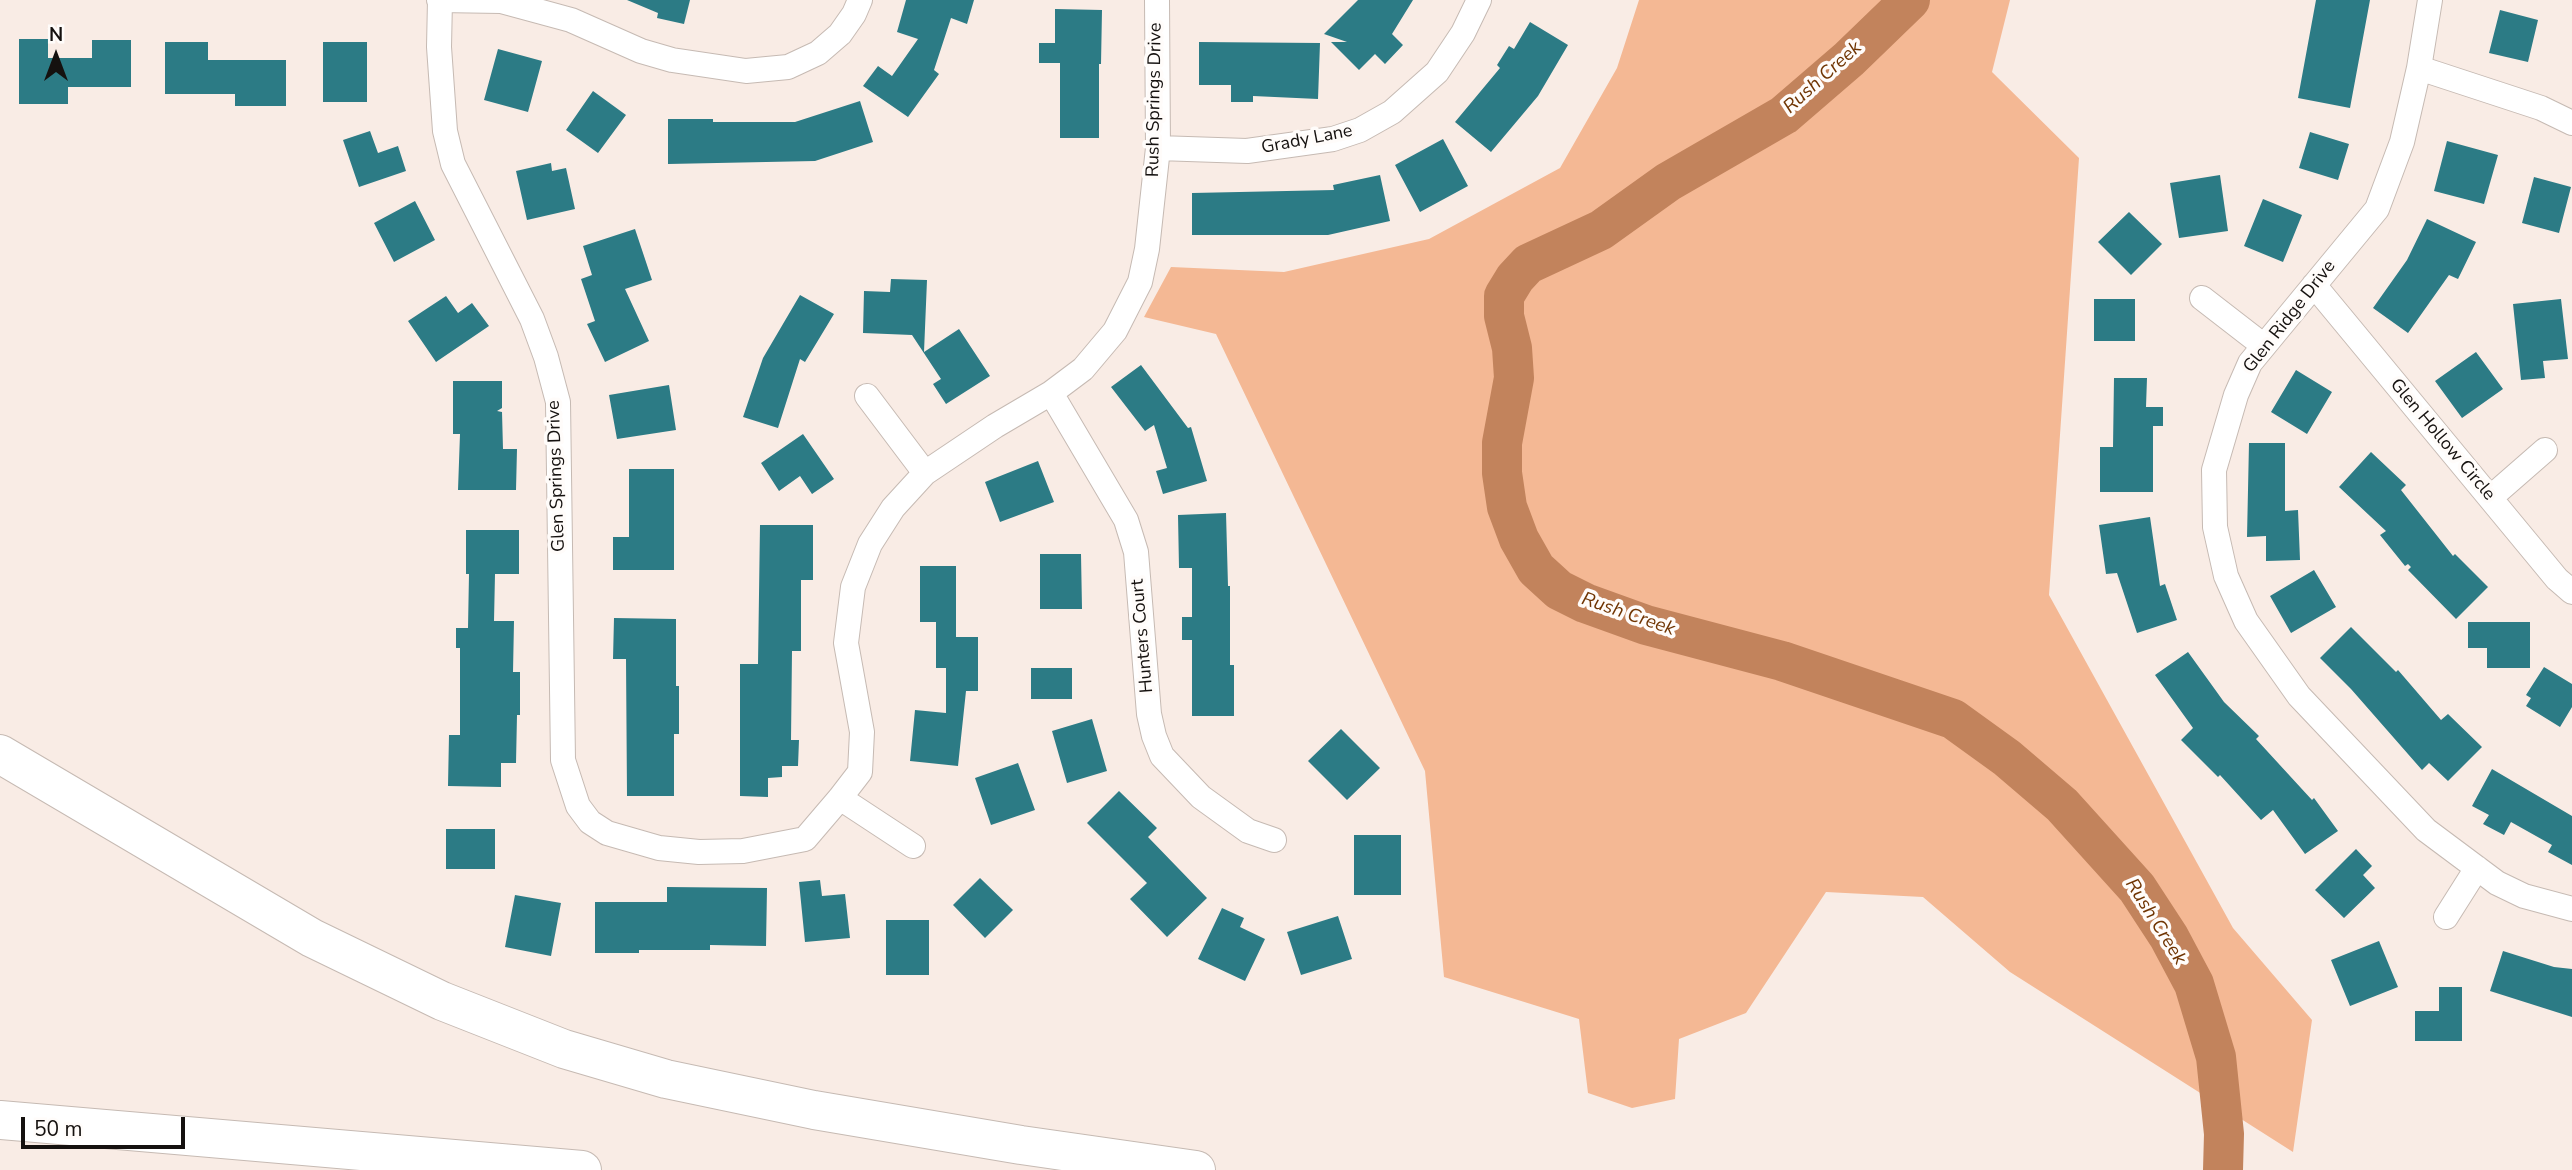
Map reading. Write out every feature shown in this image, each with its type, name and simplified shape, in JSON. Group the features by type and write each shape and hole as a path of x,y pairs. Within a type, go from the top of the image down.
{"highway":[{"path":"0,754 312,938 442,1001 564,1049 666,1079 814,1110 1074,1154 1196,1170"},
{"path":"0,1120 582,1170"}],"street":[{"path":"440,0 501,1 571,20 641,51 672,60 746,71 788,67 818,52 840,34 860,0"},
{"name":"Glen Springs Drive","path":"440,0 439,47 445,131 453,164 532,319 558,402 563,760 578,806"},
{"name":"Rush Springs Drive","path":"578,806 590,822 607,833 659,848 699,852 743,851 804,839 860,772 862,732 846,643 853,587 870,544 888,517 925,473 995,426 1051,393 1083,369 1115,331 1140,282 1147,249 1158,148 1157,0"},
{"name":"Grady Lane","path":"1158,148 1247,151 1333,139 1360,130 1392,112 1437,72 1463,33 1479,0"},
{"name":"Glen Ridge Drive","path":"2430,0 2419,68 2402,142 2377,209 2250,363 2236,395 2214,470 2215,527 2226,576 2246,621 2299,696 2426,830 2497,883 2524,896 2572,909"},
{"path":"2419,68 2541,107 2572,123"},
{"name":"Glen Hollow Circle","path":"2314,285 2557,579 2572,592"},
{"path":"2202,298 2264,346"},
{"name":"Hunters Court","path":"1051,393 1126,520 1136,552 1149,713 1162,756 1201,797 1248,831 1274,840"},
{"path":"867,396 925,473"},
{"path":"2490,498 2544,450"},
{"path":"841,798 913,846"},
{"path":"2446,917 2477,868"}],"shaded area":[{"path":"1639,0 2010,0 1992,72 2079,158 2049,595 2233,928 2312,1020 2293,1152 2010,972 1923,897 1826,892 1746,1013 1679,1039 1675,1099 1632,1108 1588,1093 1579,1019 1444,977 1425,771 1216,334 1144,317 1171,267 1284,272 1429,239 1560,168 1617,68"}],"building":[{"path":"627,0 690,0 684,24 657,18 658,13"},
{"path":"906,0 974,0 967,24 951,18 934,70 939,74 908,117 863,86 878,66 892,76 918,39 897,32"},
{"path":"1358,0 1413,0 1392,34 1403,45 1385,64 1375,54 1359,70 1331,42 1347,42 1324,34"},
{"path":"2316,0 2370,0 2350,108 2298,98"},
{"path":"1055,9 1102,10 1099,138 1060,138 1060,63 1039,63 1039,43 1055,43"},
{"path":"2500,10 2538,20 2528,62 2489,53"},
{"path":"1530,22 1568,45 1538,96 1491,152 1455,122 1500,68 1497,65 1509,46 1514,49"},
{"path":"19,39 48,39 48,58 92,58 92,40 131,40 131,87 68,87 68,104 19,104"},
{"path":"165,42 208,42 208,60 286,60 286,106 235,106 235,94 165,94"},
{"path":"323,42 367,42 367,102 323,102"},
{"path":"1199,42 1320,43 1318,99 1253,96 1253,102 1231,102 1231,85 1199,85"},
{"path":"498,49 542,61 528,112 484,100"},
{"path":"593,91 626,115 598,153 566,130"},
{"path":"860,101 873,142 815,161 668,164 668,119 795,122"},
{"path":"370,131 378,153 398,146 406,171 359,187 343,140"},
{"path":"2310,132 2349,144 2338,180 2299,168"},
{"path":"1443,139 1468,186 1420,212 1395,165"},
{"path":"2447,141 2498,155 2484,204 2434,191"},
{"path":"551,163 552,171 566,168 575,209 527,220 516,171"},
{"path":"1380,175 1390,221 1328,235 1192,235 1192,193 1334,190 1333,185"},
{"path":"2220,175 2228,231 2179,238 2170,183"},
{"path":"2534,177 2571,187 2559,233 2522,223"},
{"path":"2263,199 2302,215 2283,262 2244,246"},
{"path":"415,201 435,240 394,262 374,223"},
{"path":"2129,212 2162,244 2131,275 2098,242"},
{"path":"2427,219 2476,242 2458,279 2449,275 2408,333 2373,308 2407,260"},
{"path":"635,229 652,280 625,289 649,341 605,362 587,324 595,321 581,279 592,275 583,246"},
{"path":"891,279 927,280 924,352 959,329 990,376 946,404 933,384 941,379 912,335 863,333 864,291 890,292"},
{"path":"800,295 834,314 805,362 800,359 778,428 743,417 763,358"},
{"path":"446,296 458,313 472,303 489,326 436,362 408,321"},
{"path":"2094,299 2135,299 2135,341 2094,341"},
{"path":"2561,299 2568,359 2543,361 2545,378 2521,380 2513,304"},
{"path":"2476,352 2503,389 2462,418 2435,381"},
{"path":"1141,365 1188,428 1191,427 1207,481 1163,494 1156,471 1167,468 1154,425 1145,431 1111,387"},
{"path":"2296,370 2332,392 2307,434 2271,412"},
{"path":"2114,378 2147,378 2146,407 2163,407 2163,426 2153,426 2153,492 2100,492 2100,447 2113,447"},
{"path":"453,381 502,381 502,408 497,411 502,412 503,449 517,449 516,490 458,490 460,434 453,434"},
{"path":"669,385 676,430 617,439 609,395"},
{"path":"803,434 834,479 812,494 800,476 779,491 761,463"},
{"path":"2249,443 2285,443 2285,511 2298,510 2300,560 2266,561 2266,536 2247,537"},
{"path":"2371,452 2406,485 2401,490 2453,556 2455,554 2488,587 2456,619 2408,570 2411,567 2408,564 2405,566 2380,535 2386,531 2339,487"},
{"path":"1038,461 1054,502 1000,522 985,482"},
{"path":"629,469 674,469 674,570 613,570 613,537 629,537"},
{"path":"1226,513 1234,716 1192,716 1192,640 1182,640 1182,617 1192,617 1192,568 1179,568 1178,515"},
{"path":"2150,517 2160,586 2165,584 2177,620 2137,633 2117,573 2106,574 2099,525"},
{"path":"760,525 813,525 813,580 801,580 801,651 792,651 791,740 799,740 798,766 782,766 782,777 768,778 768,797 740,796 740,664 758,664"},
{"path":"466,530 519,530 519,574 495,574 494,621 514,621 513,672 520,672 516,763 501,763 501,787 448,786 449,735 460,735 460,648 456,648 456,628 468,628 469,574 466,574"},
{"path":"1040,554 1081,554 1082,609 1040,609"},
{"path":"920,566 956,566 956,637 978,637 978,691 966,691 958,766 910,761 915,710 946,713 946,668 936,668 936,622 920,622"},
{"path":"2314,570 2336,607 2291,633 2270,596"},
{"path":"614,618 676,619 679,734 674,734 674,796 627,796 626,659 613,659"},
{"path":"2468,622 2530,622 2530,668 2487,668 2487,648 2468,648"},
{"path":"2351,627 2396,672 2398,670 2441,720 2448,714 2482,747 2448,781 2429,763 2422,770 2320,658"},
{"path":"2188,652 2224,702 2259,736 2256,739 2312,800 2314,798 2338,831 2305,854 2273,810 2261,820 2220,775 2218,777 2181,740 2193,728 2155,675"},
{"path":"2544,667 2572,684 2572,707 2560,727 2526,706 2531,698 2526,695"},
{"path":"1031,668 1072,668 1072,699 1031,699"},
{"path":"1092,719 1107,771 1067,783 1052,731"},
{"path":"1341,729 1380,768 1347,800 1308,761"},
{"path":"1018,763 1035,810 991,825 975,778"},
{"path":"2492,769 2572,816 2572,865 2548,852 2552,845 2511,822 2504,835 2483,824 2489,815 2472,806"},
{"path":"1119,791 1157,828 1148,837 1207,898 1167,937 1130,899 1147,883 1087,823"},
{"path":"446,829 495,829 495,869 446,869"},
{"path":"1354,835 1401,835 1401,895 1354,895"},
{"path":"2356,849 2372,866 2363,875 2375,888 2344,918 2315,890"},
{"path":"980,878 1013,910 985,938 953,905"},
{"path":"820,880 822,896 845,894 850,938 805,942 799,882"},
{"path":"667,887 767,888 766,946 710,945 710,950 595,953 595,902 667,902"},
{"path":"515,895 561,903 551,956 505,947"},
{"path":"1222,908 1244,918 1240,927 1265,939 1245,981 1198,959"},
{"path":"1338,916 1352,959 1301,975 1287,932"},
{"path":"886,920 929,920 929,975 886,975"},
{"path":"2379,941 2398,987 2350,1006 2331,960"},
{"path":"2503,951 2554,967 2572,969 2572,1017 2490,991"},
{"path":"2439,987 2462,987 2462,1041 2415,1041 2415,1011 2439,1011"}],"waterway":[{"name":"Rush Creek","path":"1910,0 1849,59 1784,115 1668,182 1601,230 1528,264 1515,278 1504,296 1504,316 1512,348 1514,378 1502,443 1502,473 1507,507 1519,539 1536,569 1559,590 1585,603 1646,625 1782,661 1953,719 2007,758 2062,805 2137,888 2169,937 2194,984 2216,1057 2224,1134 2223,1170"}]}
